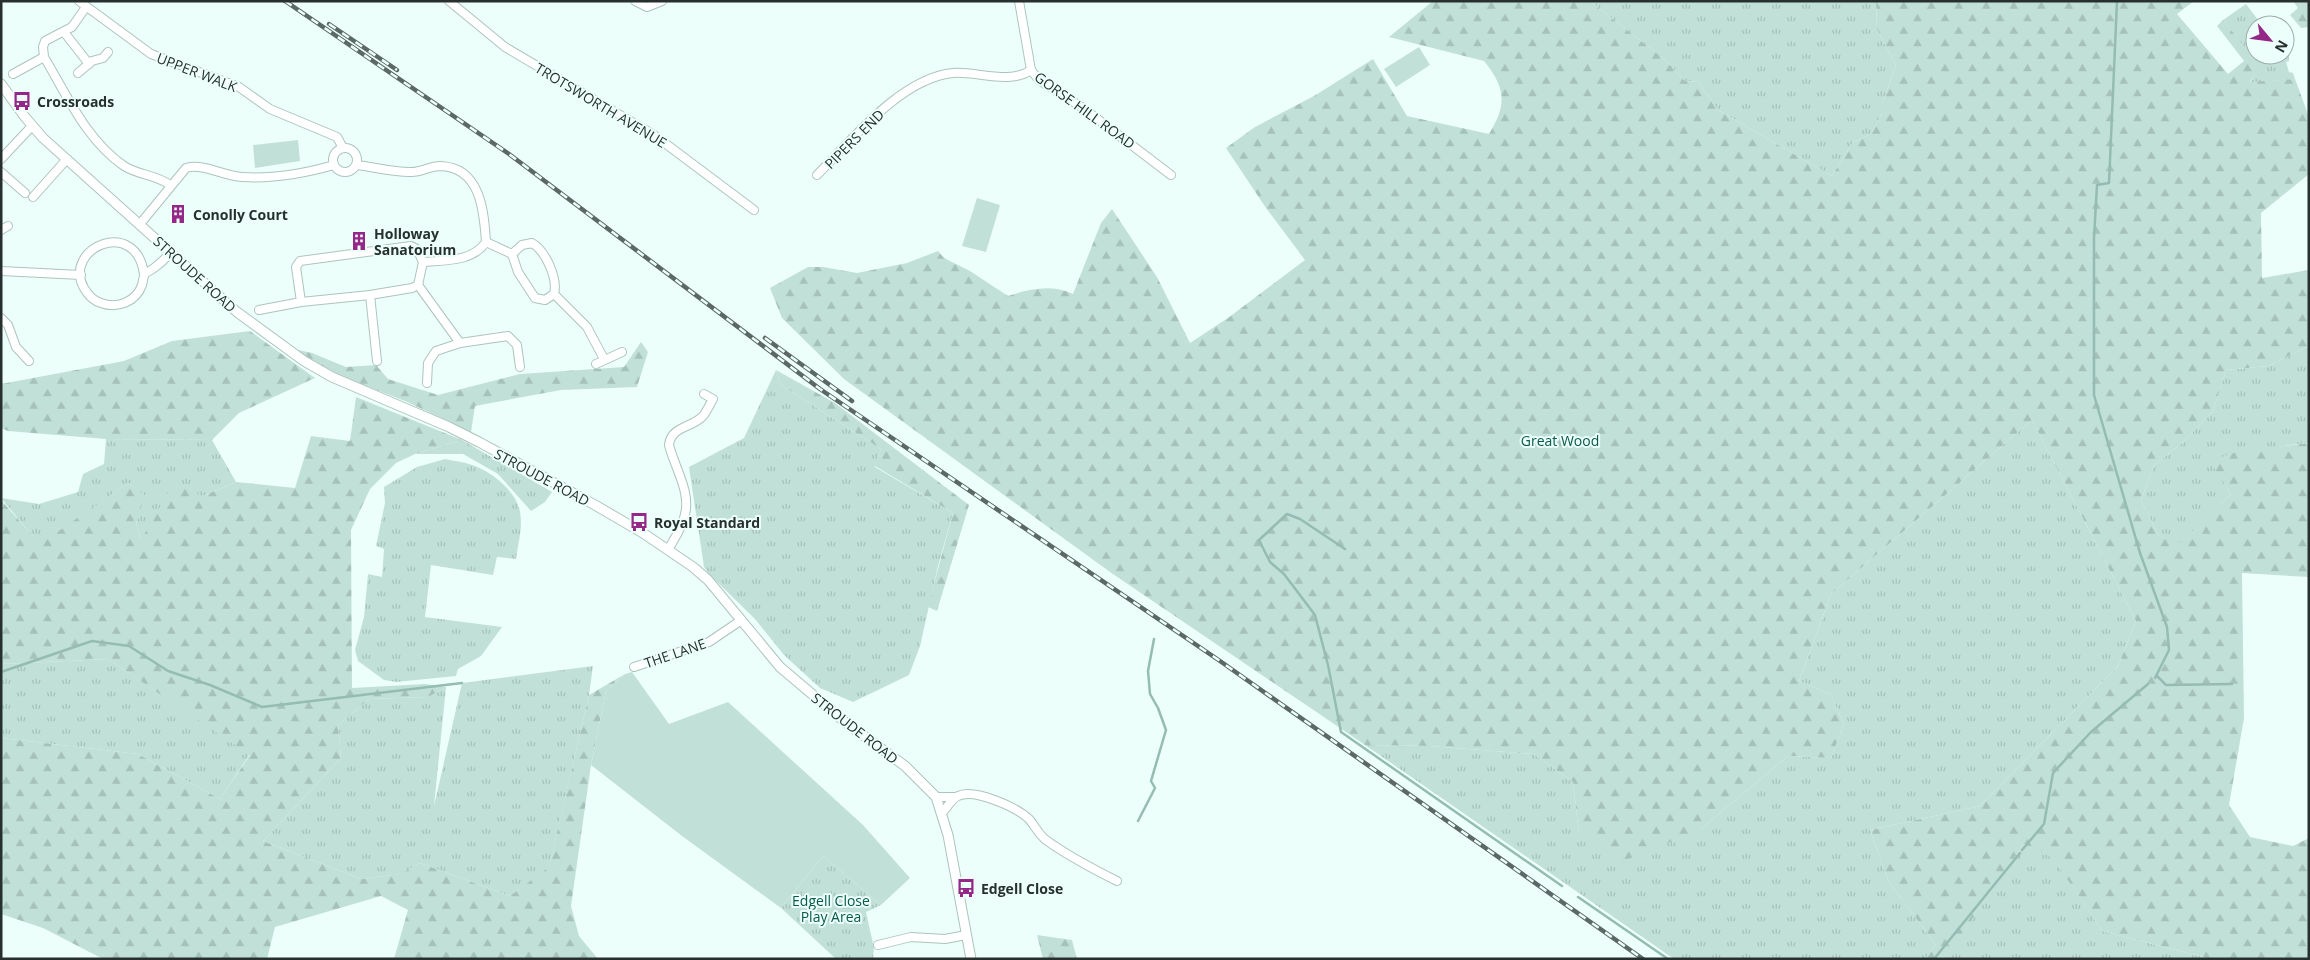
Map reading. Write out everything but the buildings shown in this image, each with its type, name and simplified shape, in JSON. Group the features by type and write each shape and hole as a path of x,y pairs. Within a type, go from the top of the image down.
{"street":[{"name":"UPPER WALK","path":"79,1 151,54 239,87 270,109 337,137 343,148"},
{"name":"TROTSWORTH AVENUE","path":"449,1 505,47 654,135 754,210"},
{"path":"635,1 647,8 662,1"},
{"name":"GORSE HILL ROAD","path":"1019,1 1031,70 1039,80 1083,108 1171,175"},
{"path":"86,7 72,27 45,41 43,47 44,57 81,121 105,151 137,173 162,180 170,185"},
{"path":"64,32 89,64"},
{"path":"78,73 108,52"},
{"path":"13,74 44,57"},
{"name":"PIPERS END","path":"818,175 874,117 898,97 924,82 938,76 953,73 1020,77 1031,70"},
{"name":"STROUDE ROAD","path":"1,84 32,126 67,159 237,312 316,368 352,386 464,435 584,499 682,559 708,580 780,667 845,722 905,766 936,797 948,835 971,959"},
{"path":"1,158 32,126"},
{"path":"357,165 356,154 350,149 343,148 334,154 334,165 340,171 347,172 357,165 412,172 437,166 460,172 472,184 483,203 486,242 481,250 471,256 424,262"},
{"path":"33,197 67,159"},
{"path":"140,224 184,169 192,166 229,176 245,177 295,173 334,165"},
{"path":"1,172 25,193"},
{"path":"112,242 122,243 135,252 143,264 144,274 142,285 137,294 129,301 118,305 107,305 97,302 83,286 81,275 82,265 93,248 112,242"},
{"path":"486,242 512,254 518,272 535,298 545,300 554,294 555,285 552,273 536,245 532,243 522,245 512,254"},
{"path":"301,302 296,267 300,261 411,246 417,249 424,262 418,285"},
{"path":"144,274 171,252"},
{"path":"1,271 81,275"},
{"path":"259,310 301,302 370,296 405,290 418,285"},
{"path":"418,285 460,343"},
{"path":"554,294 587,327 604,359"},
{"path":"370,296 377,360"},
{"path":"1,318 8,325 16,347 29,361"},
{"path":"427,383 428,362 436,351 460,343 508,336 517,345 520,367"},
{"path":"596,364 622,352"},
{"path":"668,550 682,525 686,506 683,489 669,445 670,439 676,430 703,416 713,399 704,394"},
{"name":"THE LANE","path":"634,667 709,642 740,621"},
{"path":"936,797 954,797 965,794 996,800 1019,811 1045,839 1116,881"},
{"path":"942,813 954,797"},
{"path":"878,945 910,937 946,939 966,936"}],"green space":[{"name":"Great Wood","path":"1433,1 1590,1 1663,58 1685,81 1698,82 1718,110 1832,176 1853,142 1869,135 1874,129 1882,113 1882,104 1896,66 1877,29 1876,1 2194,1 2177,14 2228,74 2244,61 2217,26 2223,20 2245,47 2245,65 2260,66 2250,82 2295,79 2309,117 2309,174 2261,213 2262,278 2309,270 2309,346 2268,366 2226,370 2213,411 2182,443 2154,465 2141,500 2159,536 2180,543 2231,494 2210,461 2239,451 2309,443 2309,577 2242,573 2244,718 2229,805 2250,837 2293,846 2309,838 2309,959 2211,959 2102,931 2053,858 2024,844 1946,957 1925,959 1936,945 1889,882 1870,830 1980,806 2118,666 2136,621 2032,420 1831,594 1799,681 1830,694 1844,724 1831,758 1788,756 1701,829 1626,860 1579,833 1573,782 1534,754 1429,746 1365,745 1110,572 844,379 782,318 770,288 808,267 823,267 857,273 907,263 938,251 944,258 970,271 1008,296 1024,291 1049,288 1073,294 1101,223 1112,209 1157,277 1190,343 1228,318 1305,260 1266,208 1226,148 1255,127 1314,96 1373,59 1407,116 1489,134 1499,114 1502,97 1497,80 1484,61 1389,37"},
{"path":"1590,1 1876,1 1877,29 1896,66 1882,104 1882,113 1874,129 1869,135 1853,142 1832,176 1718,110 1698,82 1685,81 1663,58"},
{"path":"2293,1 2309,1 2309,27 2301,28 2295,21 2295,15 2290,15 2298,8"},
{"path":"2246,4 2254,15 2245,15 2245,48 2223,20"},
{"path":"1419,47 1430,65 1396,87 1384,69"},
{"path":"2287,65 2289,72 2293,73 2295,79 2250,83 2259,66"},
{"path":"298,140 300,161 255,168 253,145"},
{"path":"977,198 1000,205 986,252 962,246"},
{"path":"250,331 315,378 239,413 212,440 106,439 8,431 1,428 1,384 124,361 172,341"},
{"path":"641,342 648,352 637,387 561,390 475,406 471,432 405,401 338,375 294,349 312,353 346,367 376,365 388,379 438,395 520,374 624,367"},
{"path":"2309,346 2309,443 2289,445 2211,461 2231,494 2180,544 2159,536 2141,500 2154,465 2182,443 2213,411 2226,370 2268,366"},
{"path":"776,370 781,385 881,449 875,467 953,513 938,566 920,646 909,675 853,702 820,688 784,655 755,619 704,567 689,467 744,438"},
{"path":"776,370 835,403 969,505 937,611 921,604 928,606 953,513 875,466 881,449 781,385"},
{"path":"356,397 462,440 415,454 396,463 370,489 351,530 352,688 425,684 446,687 428,697 369,699 338,725 341,758 263,841 361,879 400,874 420,863 510,896 549,867 589,695 625,674 606,691 591,765 571,906 579,936 598,959 394,959 408,910 381,896 275,927 267,959 103,959 43,928 1,914 1,738 138,754 220,799 250,755 108,659 1,664 1,500 40,544 128,483 145,495 136,524 141,540 173,484 203,496 236,482 295,488 311,436 350,441"},
{"path":"2032,420 2136,621 2118,666 1980,806 1870,830 1889,882 1936,945 1925,959 1674,959 1365,745 1429,746 1534,754 1573,782 1579,833 1701,829 1788,756 1831,758 1844,724 1830,694 1799,681 1831,594"},
{"path":"106,439 212,440 236,482 203,496 141,540 136,524 144,495 128,483 40,545 1,498 39,504 78,492 83,474 104,464"},
{"path":"462,440 552,492 545,502 531,511 498,474 463,454 415,454"},
{"path":"445,459 482,469 503,484 518,505 521,518 520,536 516,559 497,557 493,575 431,565 425,617 502,627 481,656 458,669 456,676 396,682 384,680 358,661 355,650 364,617 368,574 382,577 384,549 376,546 385,503 384,487 417,467"},
{"path":"108,659 250,754 220,799 138,754 1,738 1,664"},
{"path":"593,666 589,695 549,868 510,896 420,863 401,874 361,879 263,841 341,758 338,725 369,699 427,697 446,687 434,806 462,683"},
{"path":"632,672 669,724 728,702 863,825 910,878 881,905 823,856 781,908 682,836 591,765 606,691 625,674"},
{"path":"2024,844 2053,857 2102,931 2211,959 1944,959"},
{"name":"Edgell Close Play Area","path":"823,856 881,905 866,912 874,948 873,959 836,959 781,908"},
{"path":"1037,935 1072,940 1077,959 1043,959"}],"waterway":[{"path":"2117,1 2109,183 2097,185 2094,238 2094,395 2140,553 2167,627 2169,650 2155,678"},
{"path":"1345,549 1300,519 1287,514 1259,540 1270,562 1284,574 1315,615 1328,665 1341,732 1562,886"},
{"path":"1138,821 1155,788 1151,781 1166,730 1158,708 1150,694 1148,671 1154,639"},
{"path":"1,672 92,641 129,646 168,671 210,685 262,707 462,683"},
{"path":"2157,676 2166,685 2232,684"},
{"path":"2022,850 2044,824 2053,773 2091,732 2148,684"},
{"path":"1934,959 2020,853"},
{"path":"1578,897 1668,959"}],"railway":[{"path":"285,1 509,154 820,389 1220,661 1643,959"},
{"path":"329,24 397,70"},
{"path":"765,338 852,401"}],"place":[{"name":"Crossroads","path":"22,101"},
{"name":"Conolly Court","path":"178,214"},
{"name":"Holloway Sanatorium","path":"359,241"},
{"name":"Royal Standard","path":"639,522"},
{"name":"Edgell Close","path":"966,888"}]}
